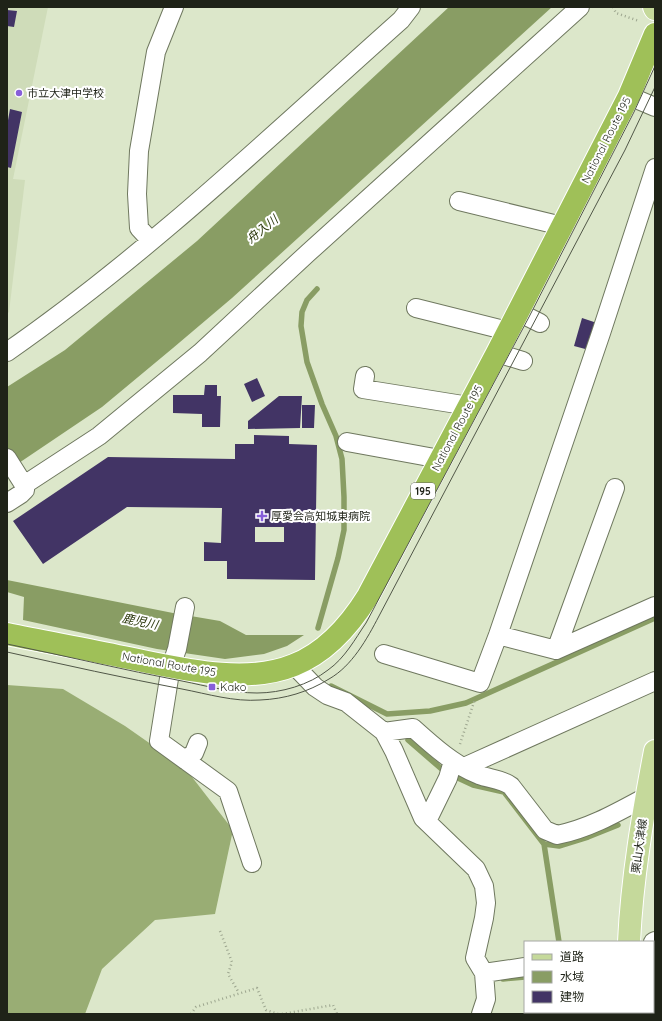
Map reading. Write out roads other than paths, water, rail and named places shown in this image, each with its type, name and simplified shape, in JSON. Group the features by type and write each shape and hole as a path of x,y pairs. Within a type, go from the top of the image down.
{"highway":[{"name":"National Route 195","path":"7,634 174,658 217,673 242,674 264,673 294,665 308,658 332,641 357,614 497,353 629,96 651,18"}],"main road":[{"name":"栗山大津線","path":"629,941 633,892 650,795 655,751"}],"street":[{"path":"151,241 139,228 137,194 139,151 156,52 174,7"},
{"path":"7,352 54,319 164,231 401,20 411,7"},
{"path":"22,482 99,436 200,352 580,7"},
{"path":"629,96 655,107"},
{"path":"384,654 480,683 498,635 601,333 655,168"},
{"path":"459,201 562,226"},
{"path":"416,308 508,331"},
{"path":"518,312 540,322"},
{"path":"497,353 523,362"},
{"path":"365,376 362,389 468,406"},
{"path":"347,442 440,459"},
{"path":"7,458 22,482 24,490 21,494 7,503"},
{"path":"556,650 579,610 611,523 615,488"},
{"path":"498,635 556,650 655,606"},
{"path":"185,607 159,742 228,791 252,863"},
{"path":"294,665 308,681 328,695 346,702 384,732 424,818 476,869 484,886 486,903 476,958 484,973 486,999 481,1014"},
{"path":"427,821 448,778 458,764 655,681"},
{"path":"384,732 413,728 445,756 458,764 479,775 506,782 511,786 545,830 557,835 592,824 650,795"},
{"path":"185,760 194,753 198,743"},
{"path":"484,973 524,967"}],"water":[{"name":"舟入川","path":"449,7 552,7 232,298 102,407 7,471 7,387 65,350 197,241"},
{"name":"鹿児川","path":"7,580 220,621 246,635 304,635 287,646 264,654 225,659 157,649 23,620 24,597 7,592"}],"waterway":[{"path":"317,289 307,300 302,312 301,326 307,362 322,404 336,436 342,459 344,497 344,530 338,558 318,628"},
{"path":"331,686 387,714 430,711 466,703 655,618"},
{"path":"408,740 445,772 473,785 504,792 544,844 559,846 588,837 618,825"},
{"path":"544,844 559,941"},
{"path":"503,979 524,977"}],"tram line":[{"path":"7,644 229,691 248,693 276,692 304,684 320,675 340,660 366,623 529,317 634,112 655,66"},
{"path":"7,652 240,700 269,699 287,696 313,688 337,674 352,659 364,643 374,625 625,150 655,87"}],"place":[{"name":"市立大津中学校","path":"19,93"},
{"name":"厚愛会高知城東病院","path":"262,516"},
{"name":"Kako","path":"212,687"}]}
